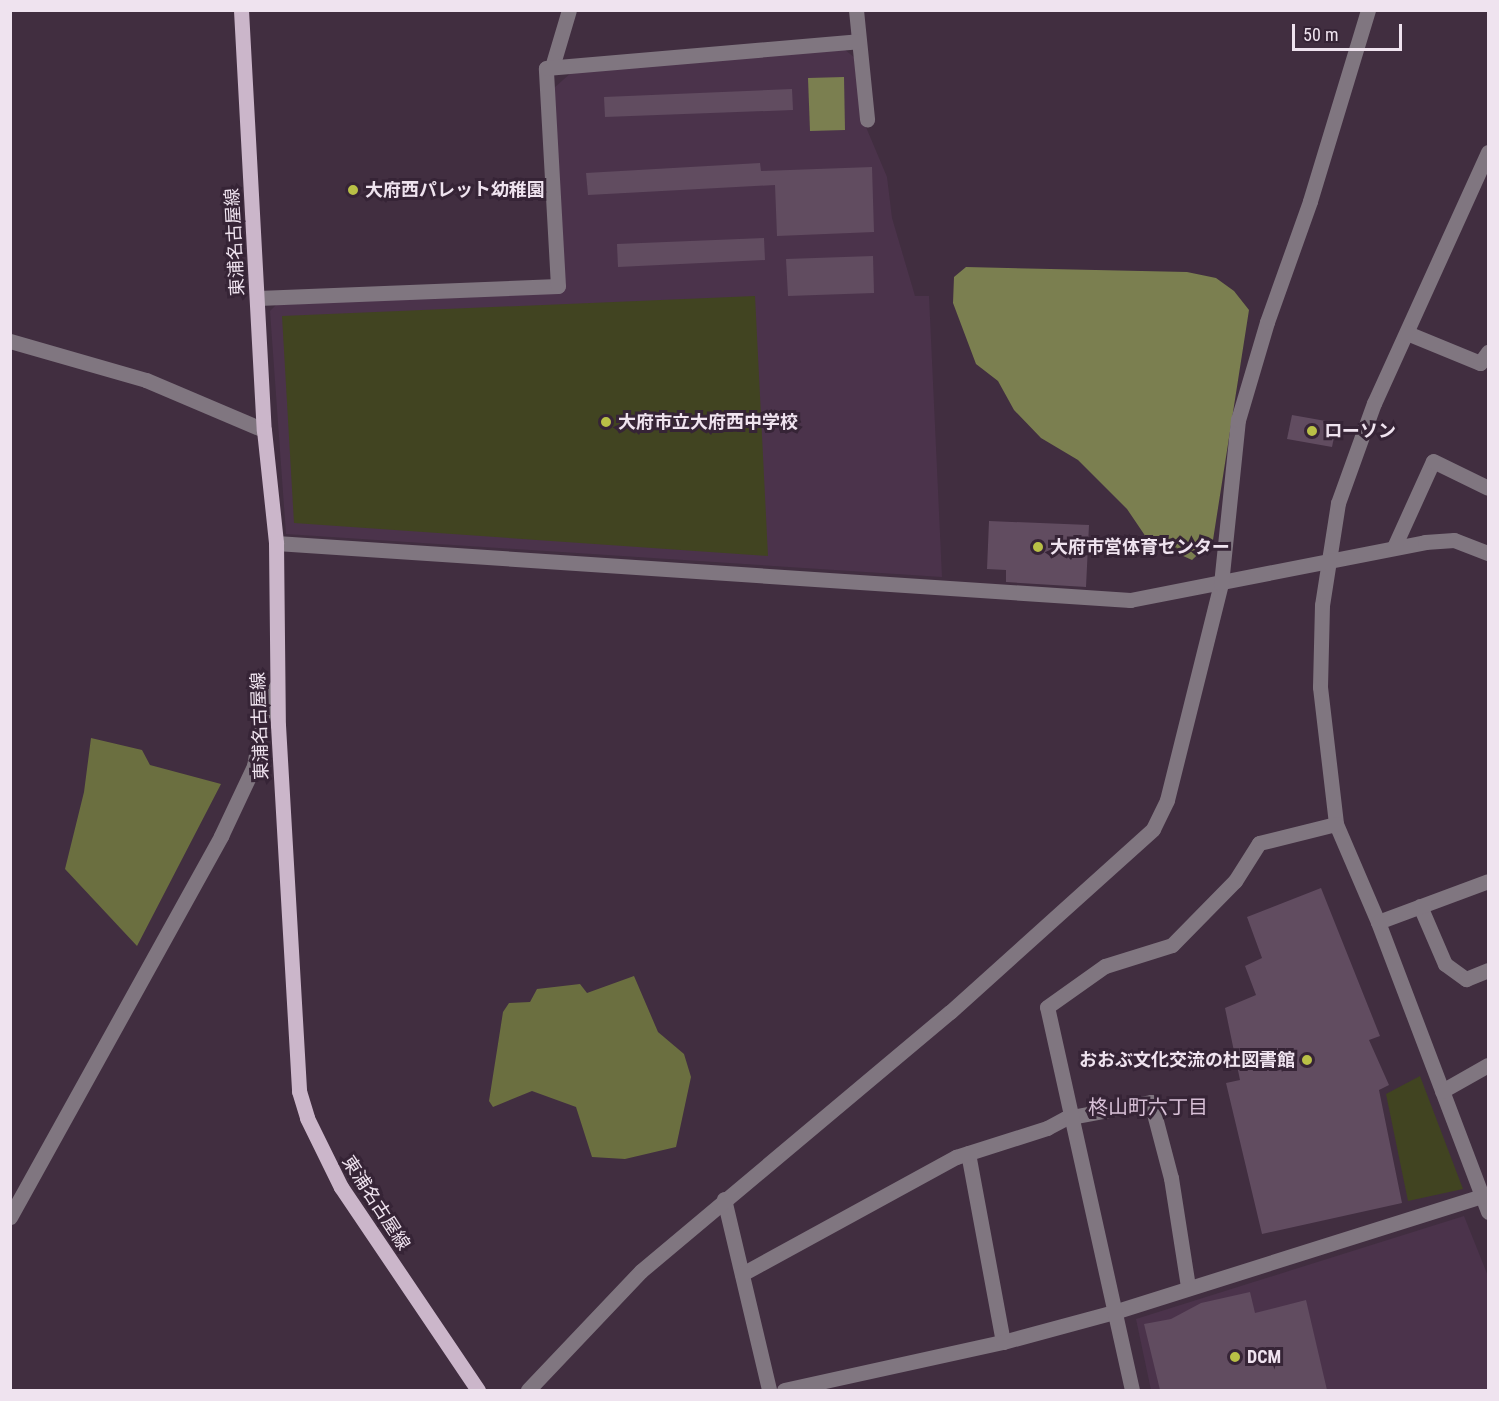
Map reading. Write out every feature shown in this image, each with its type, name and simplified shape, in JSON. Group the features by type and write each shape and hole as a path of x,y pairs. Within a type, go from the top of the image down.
{"main road":[{"name":"東浦名古屋線","path":"241,10 264,430 276,543 277,685 297,1069 307,1118 340,1187 478,1390"}],"street":[{"path":"552,67 569,10"},
{"path":"856,10 867,119"},
{"path":"528,1390 641,1271 724,1199 950,1012 1153,829 1167,800 1221,584 1238,420 1267,322 1310,201 1368,10"},
{"path":"258,298 558,286 546,68 858,42"},
{"path":"1488,152 1352,457 1338,502 1327,563 1320,687 1336,824 1378,922 1442,1091 1486,1195 1488,1212"},
{"path":"1407,333 1480,363 1488,352"},
{"path":"10,341 146,380 264,430"},
{"path":"1394,547 1433,461 1488,488"},
{"path":"276,543 1130,600 1221,584 1425,542 1454,540 1488,553"},
{"path":"10,1217 221,836 254,766 265,705 277,685"},
{"path":"1132,1390 1069,1117 1047,1007 1105,966 1172,945 1235,881 1259,843 1336,824"},
{"path":"1378,922 1488,881"},
{"path":"1420,906 1445,964 1466,979 1488,970"},
{"path":"1442,1091 1487,1070"},
{"path":"742,1274 969,1154 1069,1117 1151,1102 1171,1178 1188,1286"},
{"path":"969,1154 1003,1342"},
{"path":"784,1390 1003,1342 1114,1312 1188,1286 1486,1195"},
{"path":"724,1199 769,1390"}],"shaded area":[{"name":"大府市立大府西中学校","path":"844,49 855,58 863,120 887,177 892,218 915,296 929,296 942,577 286,534 270,311 276,305 564,292 554,88 572,72"},
{"path":"844,77 845,130 810,131 808,78"},
{"path":"966,267 1187,272 1216,278 1234,291 1249,310 1213,540 1192,560 1148,540 1127,509 1078,460 1041,438 1014,410 998,381 976,364 953,303 954,277"},
{"path":"755,296 768,556 294,523 282,316"},
{"path":"91,738 142,750 150,765 221,784 137,946 65,869 84,792"},
{"path":"634,976 658,1032 684,1054 691,1077 676,1147 625,1159 592,1157 576,1107 532,1091 493,1107 489,1101 503,1012 509,1003 530,1002 537,989 580,984 587,993"},
{"path":"1420,1076 1463,1189 1408,1201 1386,1094"},
{"path":"1464,1216 1488,1276 1488,1390 1151,1390 1136,1319"}],"building":[{"path":"792,89 793,110 605,117 604,97"},
{"path":"760,163 761,171 872,167 874,232 777,236 775,185 588,195 586,173"},
{"path":"764,238 765,260 618,267 617,244"},
{"path":"873,256 874,293 788,296 786,259"},
{"name":"ローソン","path":"1292,415 1337,423 1332,447 1287,439"},
{"name":"大府市営体育センター","path":"989,521 1089,525 1086,587 1006,582 1006,570 987,569"},
{"name":"おおぶ文化交流の杜図書館","path":"1321,888 1380,1036 1369,1040 1389,1085 1379,1090 1402,1203 1262,1234 1226,1083 1240,1080 1225,1008 1256,995 1245,966 1262,958 1247,917"},
{"name":"DCM","path":"1250,1292 1255,1313 1306,1300 1327,1390 1160,1390 1144,1324 1171,1319 1201,1303"}],"place":[{"name":"大府西パレット幼稚園","path":"353,190"},
{"name":"大府市立大府西中学校","path":"606,422"},
{"name":"ローソン","path":"1312,431"},
{"name":"大府市営体育センター","path":"1038,547"},
{"name":"おおぶ文化交流の杜図書館","path":"1307,1060"},
{"name":"DCM","path":"1235,1357"}],"district":[{"name":"柊山町六丁目","path":"1148,1107"}]}
